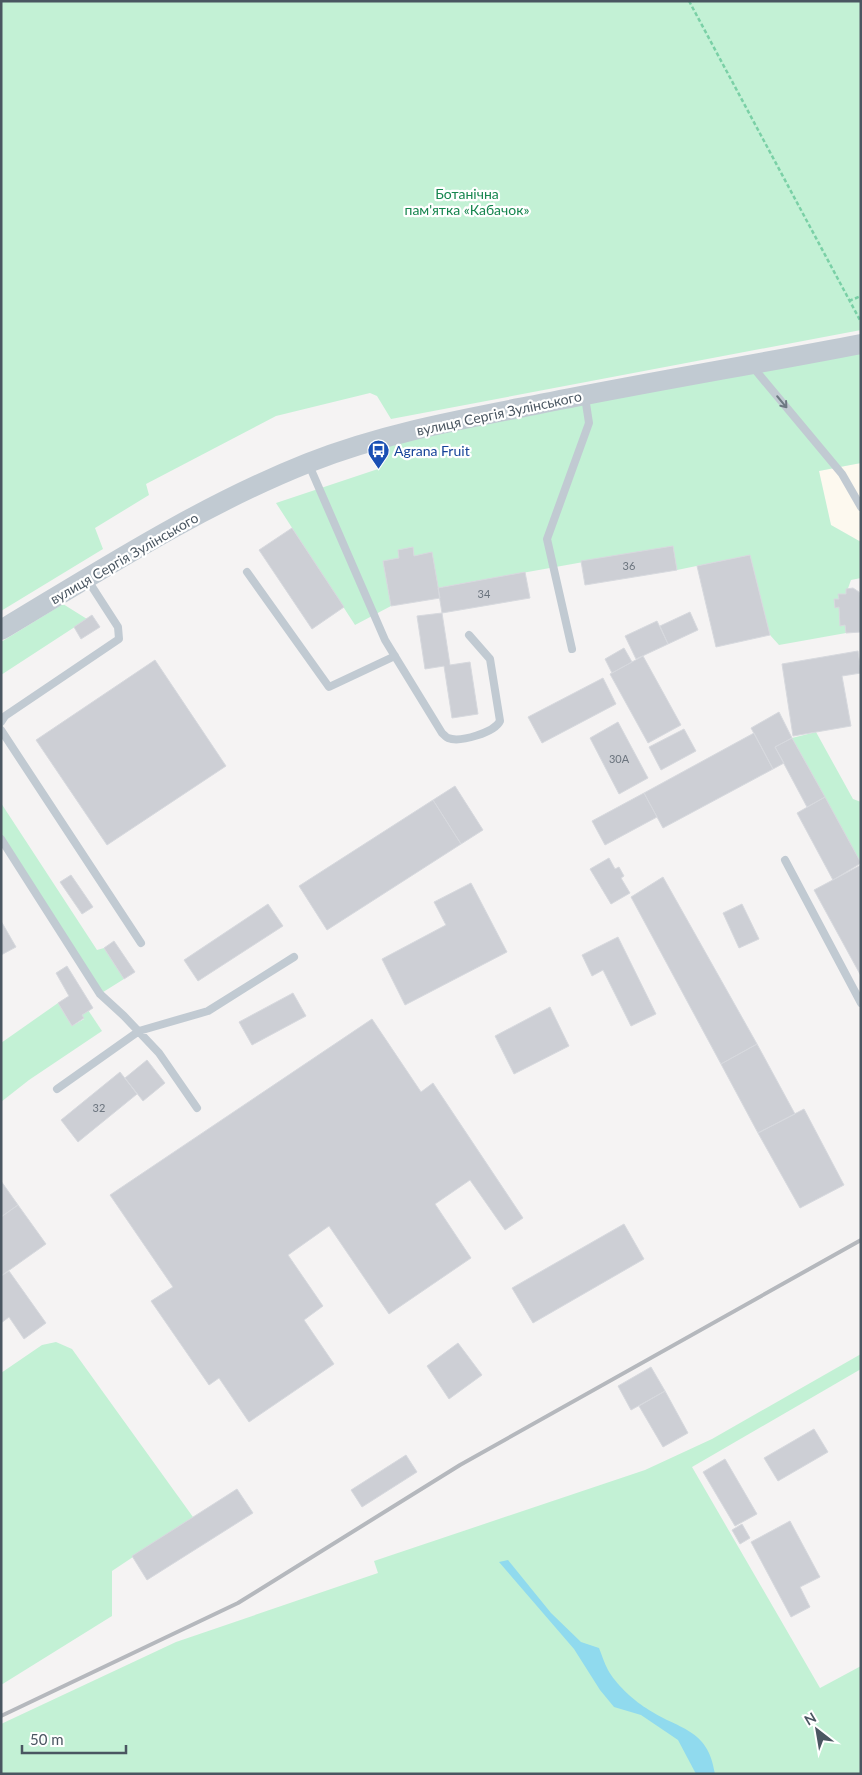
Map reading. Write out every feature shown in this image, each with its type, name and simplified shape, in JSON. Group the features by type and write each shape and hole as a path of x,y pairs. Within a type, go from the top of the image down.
{"street":[{"name":"вулиця Сергія Зулінського","path":"1,630 87,578 212,507 308,463 381,438 459,420 585,395 861,344"}],"lane":[{"path":"751,365 842,474 858,496 861,507"},
{"path":"572,649 548,539 589,424 585,395"},
{"path":"308,463 385,640 442,733 449,739 459,739 490,732 497,728 500,721 490,659 469,635"},
{"path":"247,572 329,687 395,656"},
{"path":"1,722 5,716 119,638 118,628 87,578"},
{"path":"1,730 141,942"},
{"path":"1,839 100,994 159,1053 197,1108"},
{"path":"785,860 861,1003"},
{"path":"57,1089 139,1031 208,1011 294,957"}],"path":[{"path":"689,1 861,322"},
{"path":"849,301 861,296"}],"shaded area":[{"path":"861,463 861,542 831,525 819,471"}],"green space":[{"name":"Ботанічна пам'ятка «Кабачок»","path":"1,1 861,1 861,330 391,419 377,396 370,393 276,416 146,484 149,495 95,528 103,549 1,611"},
{"path":"861,344 861,463 819,471 831,525 861,542 861,578 851,580 846,594 839,594 839,599 834,600 835,607 839,607 840,626 845,625 846,633 779,645 770,635 750,555 677,570 673,546 438,588 432,553 414,556 413,547 398,550 399,558 383,561 391,606 355,625 276,503 378,469 372,441"},
{"path":"63,604 87,619 1,675 1,642"},
{"path":"816,732 853,799 861,802 861,863 792,738"},
{"path":"1,803 97,950 104,948 124,979 100,994 1,839"},
{"path":"58,1003 72,1026 84,1019 82,1015 88,1010 102,1031 29,1080 1,1102 1,1043"},
{"path":"56,1342 72,1349 193,1517 112,1571 112,1616 1,1685 1,1373 42,1345"},
{"path":"861,1354 861,1369 692,1467 820,1688 861,1666 861,1774 709,1774 690,1758 696,1774 1,1774 1,1724 176,1642 378,1573 374,1561 645,1470 712,1439"}],"water":[{"path":"508,1560 551,1613 581,1642 599,1648 608,1670 625,1691 646,1708 699,1738 706,1747 715,1774 696,1774 678,1740 641,1715 614,1707 600,1690 574,1649 499,1562"}],"building":[{"path":"292,528 344,607 312,629 259,550"},
{"path":"673,546 677,570 585,585 581,561"},
{"path":"413,547 414,556 432,552 440,598 391,606 383,561 399,558 398,550"},
{"path":"750,555 770,635 716,647 697,566"},
{"path":"525,572 530,598 442,613 438,588"},
{"path":"853,588 859,592 861,599 861,632 846,633 845,625 840,626 839,607 835,608 834,599 839,599 838,594 846,594 846,589"},
{"path":"690,612 698,630 668,644 660,626"},
{"path":"442,613 450,665 470,662 478,714 452,718 444,666 425,669 417,616"},
{"path":"92,615 100,627 81,639 74,627"},
{"path":"657,621 668,644 636,659 625,636"},
{"path":"624,648 632,662 612,673 605,659"},
{"path":"858,651 861,673 842,676 851,726 793,736 782,664"},
{"path":"643,656 681,725 648,743 610,674"},
{"path":"155,660 226,766 107,845 36,740"},
{"path":"603,678 616,704 542,743 528,717"},
{"path":"779,712 792,738 775,747 784,763 773,769 751,728"},
{"path":"618,722 648,778 619,794 590,738"},
{"path":"684,729 696,751 661,770 649,747"},
{"path":"754,733 773,769 663,828 644,793"},
{"path":"792,738 825,797 807,807 775,747"},
{"path":"455,786 483,830 461,844 433,800"},
{"path":"644,793 657,817 605,845 592,821"},
{"path":"825,797 861,863 833,880 797,813"},
{"path":"433,800 461,844 327,930 299,886"},
{"path":"609,858 615,869 619,867 624,876 621,878 630,893 611,904 590,869"},
{"path":"861,865 861,976 814,890"},
{"path":"71,875 93,907 82,914 60,882"},
{"path":"663,877 757,1044 721,1064 631,897"},
{"path":"471,883 507,952 405,1005 382,959 446,925 434,902"},
{"path":"268,904 283,926 198,981 184,960"},
{"path":"742,904 759,939 739,948 723,913"},
{"path":"1,921 16,947 1,955"},
{"path":"618,937 656,1014 631,1026 603,970 592,976 582,955"},
{"path":"114,941 135,972 124,979 104,948"},
{"path":"67,966 93,1008 82,1015 84,1018 72,1026 58,1003 69,996 56,973"},
{"path":"293,993 306,1016 252,1045 239,1022"},
{"path":"550,1007 569,1046 514,1074 495,1036"},
{"path":"372,1019 421,1092 433,1083 523,1218 505,1230 470,1180 435,1204 471,1258 389,1314 329,1226 288,1255 323,1306 304,1320 334,1364 249,1422 219,1378 209,1385 151,1301 173,1287 110,1195"},
{"path":"757,1044 795,1114 758,1133 721,1064"},
{"path":"147,1060 165,1083 143,1101 125,1078"},
{"path":"120,1072 137,1094 78,1142 61,1120"},
{"path":"804,1109 844,1185 800,1208 758,1133"},
{"path":"1,1181 18,1205 1,1217"},
{"path":"18,1205 46,1244 1,1276 1,1217"},
{"path":"624,1224 644,1259 533,1323 512,1288"},
{"path":"9,1271 46,1323 24,1339 9,1317 1,1323 1,1276"},
{"path":"458,1343 482,1375 449,1399 427,1366"},
{"path":"651,1367 665,1391 631,1410 618,1386"},
{"path":"665,1391 688,1433 663,1447 639,1406"},
{"path":"814,1429 828,1452 778,1481 764,1458"},
{"path":"406,1455 417,1472 362,1507 351,1490"},
{"path":"725,1459 757,1514 735,1526 703,1472"},
{"path":"237,1489 253,1513 147,1580 132,1556"},
{"path":"790,1521 820,1577 800,1587 810,1607 791,1617 751,1542"},
{"path":"742,1524 750,1538 740,1544 732,1530"}],"railway":[{"path":"1,1716 238,1603 460,1465 861,1240"}],"place":[{"name":"Agrana Fruit","path":"378,469"}]}
